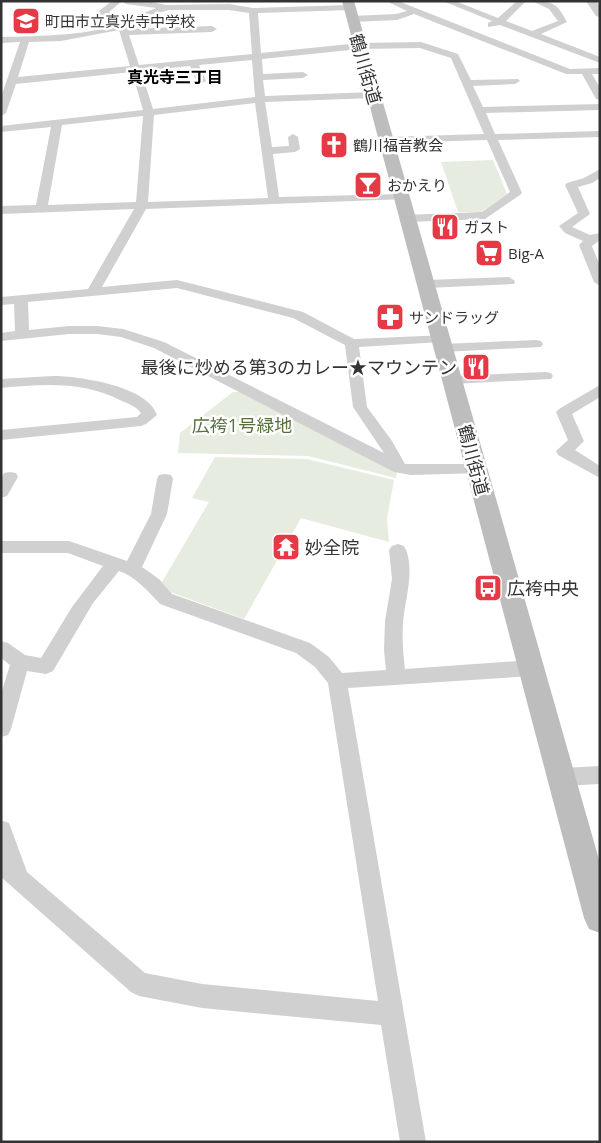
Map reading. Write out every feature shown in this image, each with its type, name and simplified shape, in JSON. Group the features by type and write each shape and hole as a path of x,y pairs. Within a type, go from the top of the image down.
{"main road":[{"name":"鶴川街道","path":"350,9 600,918"}],"street":[{"path":"118,1 102,13 139,19"},
{"path":"126,1 168,7 213,18"},
{"path":"390,1 569,72 600,71"},
{"path":"451,3 469,1"},
{"path":"469,33 500,22 522,1"},
{"path":"532,34 563,22 558,12 548,2 536,1"},
{"path":"451,3 600,60"},
{"path":"1,40 61,38 213,18 229,7 253,11 268,6 350,9 397,17 414,11"},
{"path":"122,30 148,13 168,7"},
{"path":"253,11 260,100 274,201"},
{"path":"93,292 142,206 149,111 122,30"},
{"path":"1,113 8,86 25,40"},
{"path":"8,86 193,63 215,57 258,57 360,46 421,45 455,56 516,192 484,215 408,218"},
{"path":"193,63 201,80"},
{"path":"585,72 600,97"},
{"path":"258,77 303,75"},
{"path":"467,83 515,81"},
{"path":"1,129 260,100 374,95"},
{"path":"181,96 186,107"},
{"path":"479,110 600,107"},
{"path":"41,209 56,124"},
{"path":"386,140 600,134"},
{"path":"267,150 295,149 293,137"},
{"path":"596,237 569,230 565,226 584,214 571,185 588,181 600,172"},
{"path":"1,210 402,197"},
{"path":"596,237 585,245 600,282"},
{"path":"426,284 509,281"},
{"path":"1,301 177,284 298,315 352,343 536,344"},
{"path":"21,298 22,335"},
{"path":"1,337 85,330 110,331 135,336 159,346 400,468 411,470 476,469"},
{"path":"352,343 360,406 387,445 400,468"},
{"path":"452,380 537,373"},
{"path":"1,384 72,379 102,386 145,407 149,415 141,421 1,435"},
{"path":"600,390 564,412 576,441 564,451 600,473"},
{"path":"1,492 10,477"},
{"path":"1,648 20,662 46,666 72,620 102,577 124,566 159,514 166,479"},
{"path":"1,547 69,548 124,566 153,584 166,599 303,648 314,654 327,666 337,681 413,1142"},
{"path":"397,677 393,650 394,621 401,579 398,550"},
{"path":"1,730 20,662"},
{"path":"337,681 532,668"},
{"path":"562,778 600,775"},
{"path":"1,830 10,870 139,984 202,996 391,1014"}],"green space":[{"path":"493,160 507,194 481,212 458,212 441,162"},
{"name":"広袴1号緑地","path":"233,392 240,392 397,472 396,478 308,456 178,453 180,433"},
{"path":"215,457 307,459 394,480 387,518 389,542 301,518 244,619 170,592 162,582 209,502 192,498"}],"place":[{"name":"町田市立真光寺中学校","path":"26,21"},
{"name":"鶴川福音教会","path":"334,145"},
{"name":"おかえり","path":"368,185"},
{"name":"ガスト","path":"445,227"},
{"name":"Big-A","path":"489,253"},
{"name":"サンドラッグ","path":"390,317"},
{"name":"最後に炒める第3のカレー★マウンテン","path":"476,367"},
{"name":"妙全院","path":"286,547"},
{"name":"広袴中央","path":"488,588"}],"district":[{"name":"真光寺三丁目","path":"175,77"}]}
